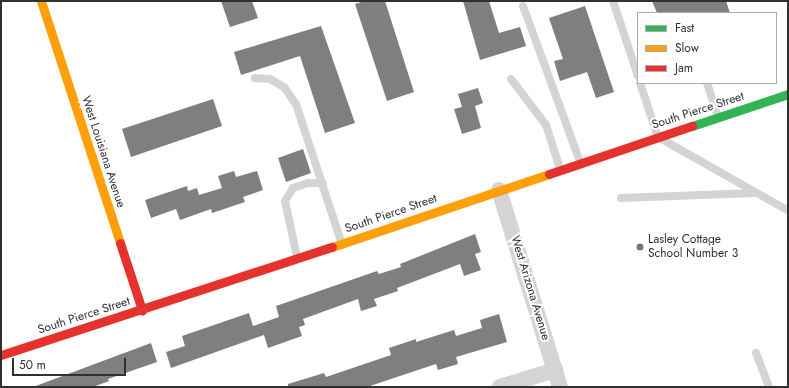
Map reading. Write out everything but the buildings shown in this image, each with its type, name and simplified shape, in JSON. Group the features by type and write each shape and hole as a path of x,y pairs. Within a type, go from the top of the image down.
{"street":[{"name":"West Louisiana Avenue","path":"41,1 142,310"},
{"name":"South Pierce Street","path":"1,354 142,310 788,94"},
{"name":"West Arizona Avenue","path":"499,190 560,387"},
{"path":"500,387 555,370"}],"lane":[{"path":"613,1 637,73"},
{"path":"523,6 580,163"},
{"path":"255,78 270,79 284,87 296,104 342,243"},
{"path":"511,79 546,125 560,169"},
{"path":"640,84 658,137 787,210"},
{"path":"707,84 718,117"},
{"path":"298,258 285,201 293,188 308,183 323,184"},
{"path":"621,198 756,193"},
{"path":"756,353 769,387"}],"traffic: fast":[{"path":"692,126 788,94"}],"traffic: slow":[{"path":"41,1 120,243"},
{"path":"332,247 549,174"}],"traffic: jam":[{"path":"549,174 692,126"},
{"path":"120,243 142,310"},
{"path":"1,355 332,247"}],"place":[{"name":"Lasley Cottage School Number 3","path":"640,247"}]}
